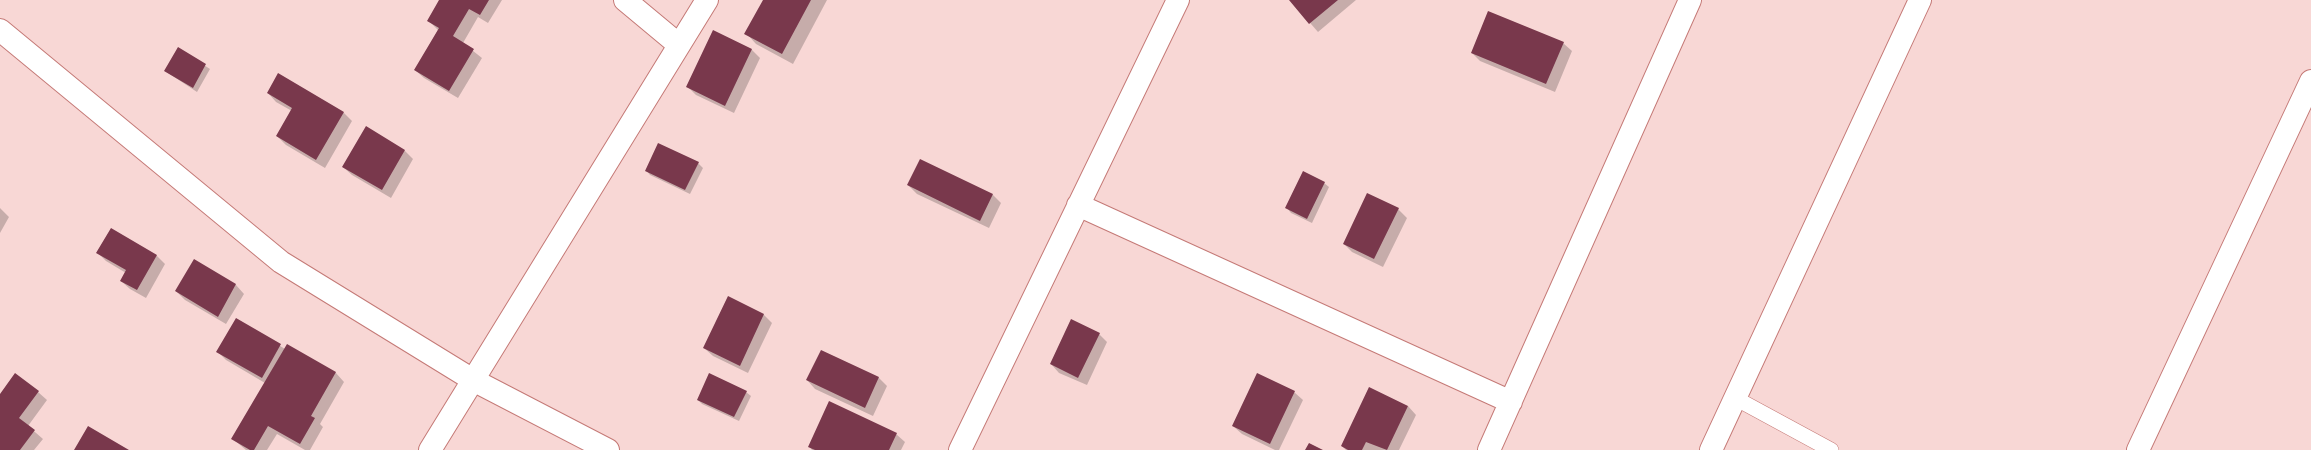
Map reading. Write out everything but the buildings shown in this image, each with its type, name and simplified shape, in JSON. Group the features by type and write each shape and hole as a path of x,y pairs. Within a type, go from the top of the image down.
{"street":[{"path":"626,0 679,45"},
{"path":"430,450 707,0"},
{"path":"960,450 1178,0"},
{"path":"1489,450 1690,0"},
{"path":"1711,450 1920,0"},
{"path":"0,30 281,262 473,380 608,450"},
{"path":"2138,450 2311,80"},
{"path":"1078,205 1511,402"}],"lane":[{"path":"1735,398 1831,450"}]}
